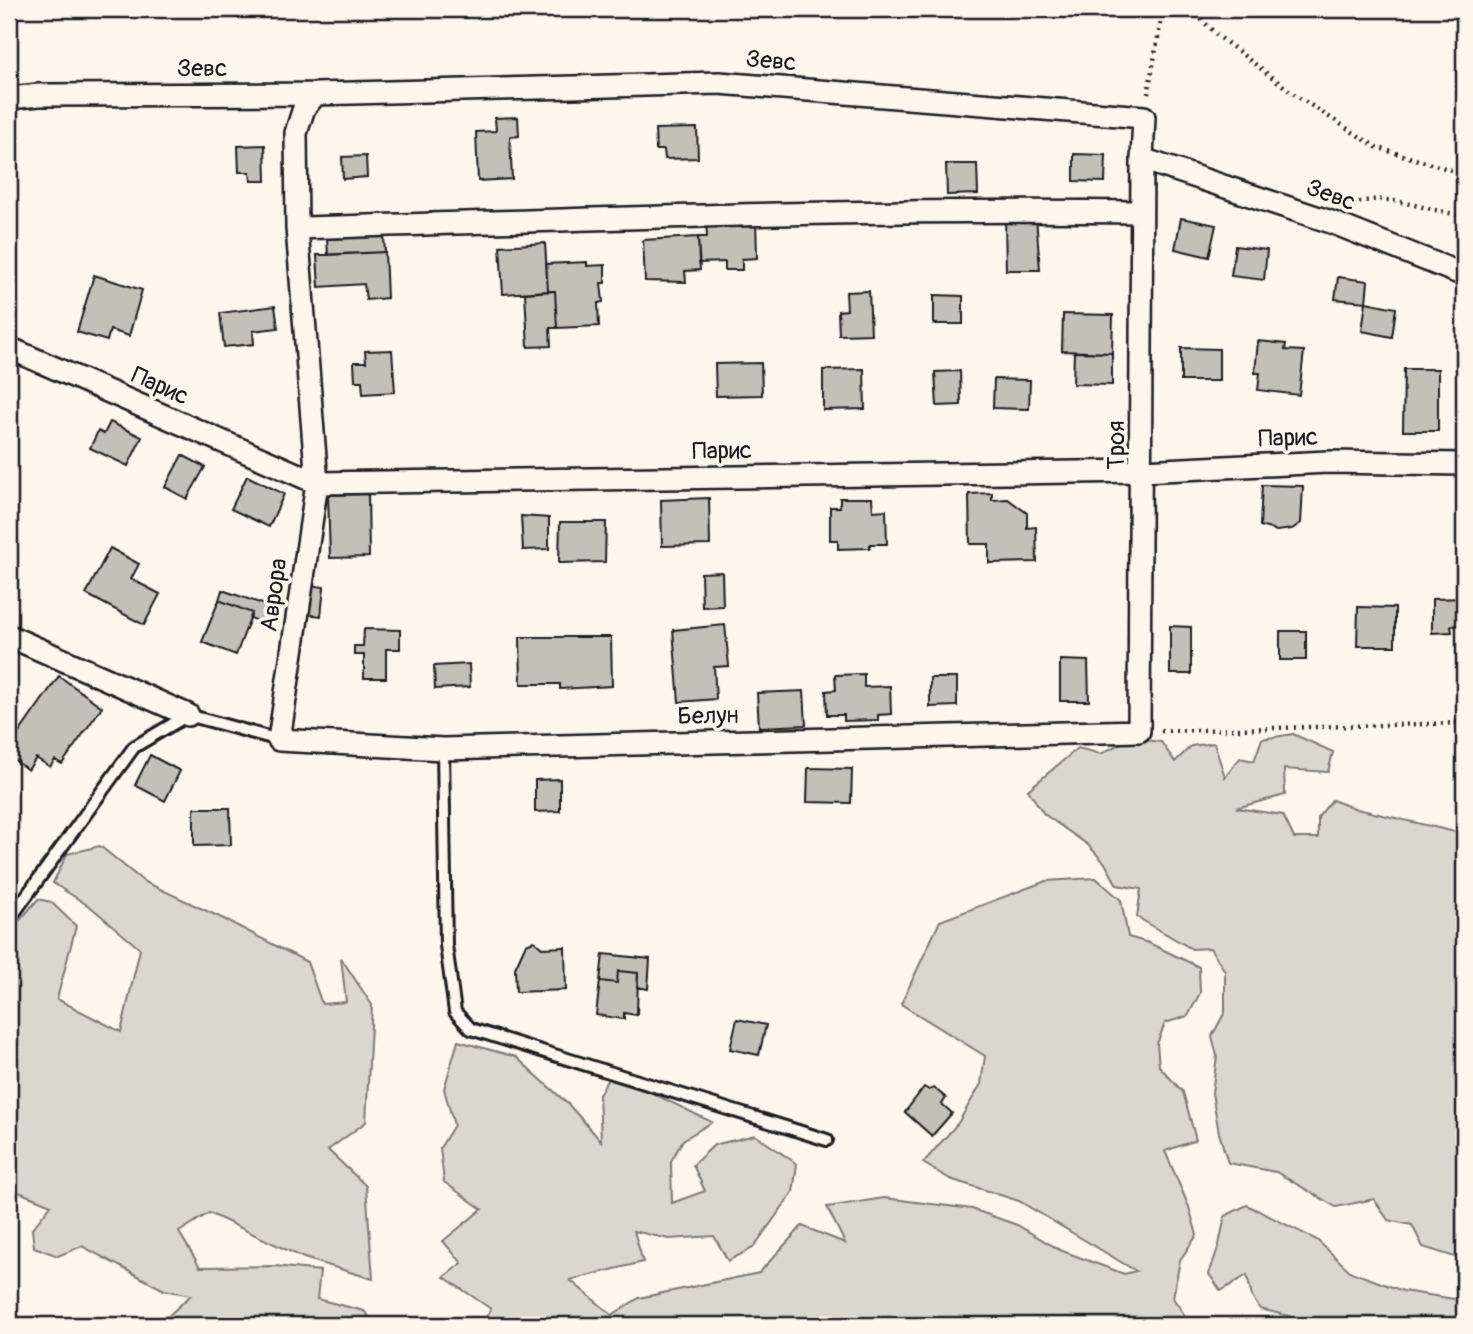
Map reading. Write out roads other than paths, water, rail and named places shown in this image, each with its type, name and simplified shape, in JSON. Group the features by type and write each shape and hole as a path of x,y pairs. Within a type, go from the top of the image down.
{"street":[{"name":"Зевс","path":"9,98 39,95 316,94 719,83 1144,117 1142,159 1331,222 1464,275"},
{"name":"Аврора","path":"279,740 317,483 297,228 296,133 304,108 316,94"},
{"name":"Троя","path":"1139,731 1142,159"},
{"path":"297,228 798,213 980,210 1140,212"},
{"name":"Парис","path":"9,348 317,483 1142,471 1328,463 1464,464"},
{"path":"9,636 188,715"},
{"name":"Белун","path":"279,740 443,749 1139,731"}],"lane":[{"path":"9,920 134,747 188,715 279,740"},
{"path":"443,749 446,945 455,1012 471,1029 827,1140"}]}
